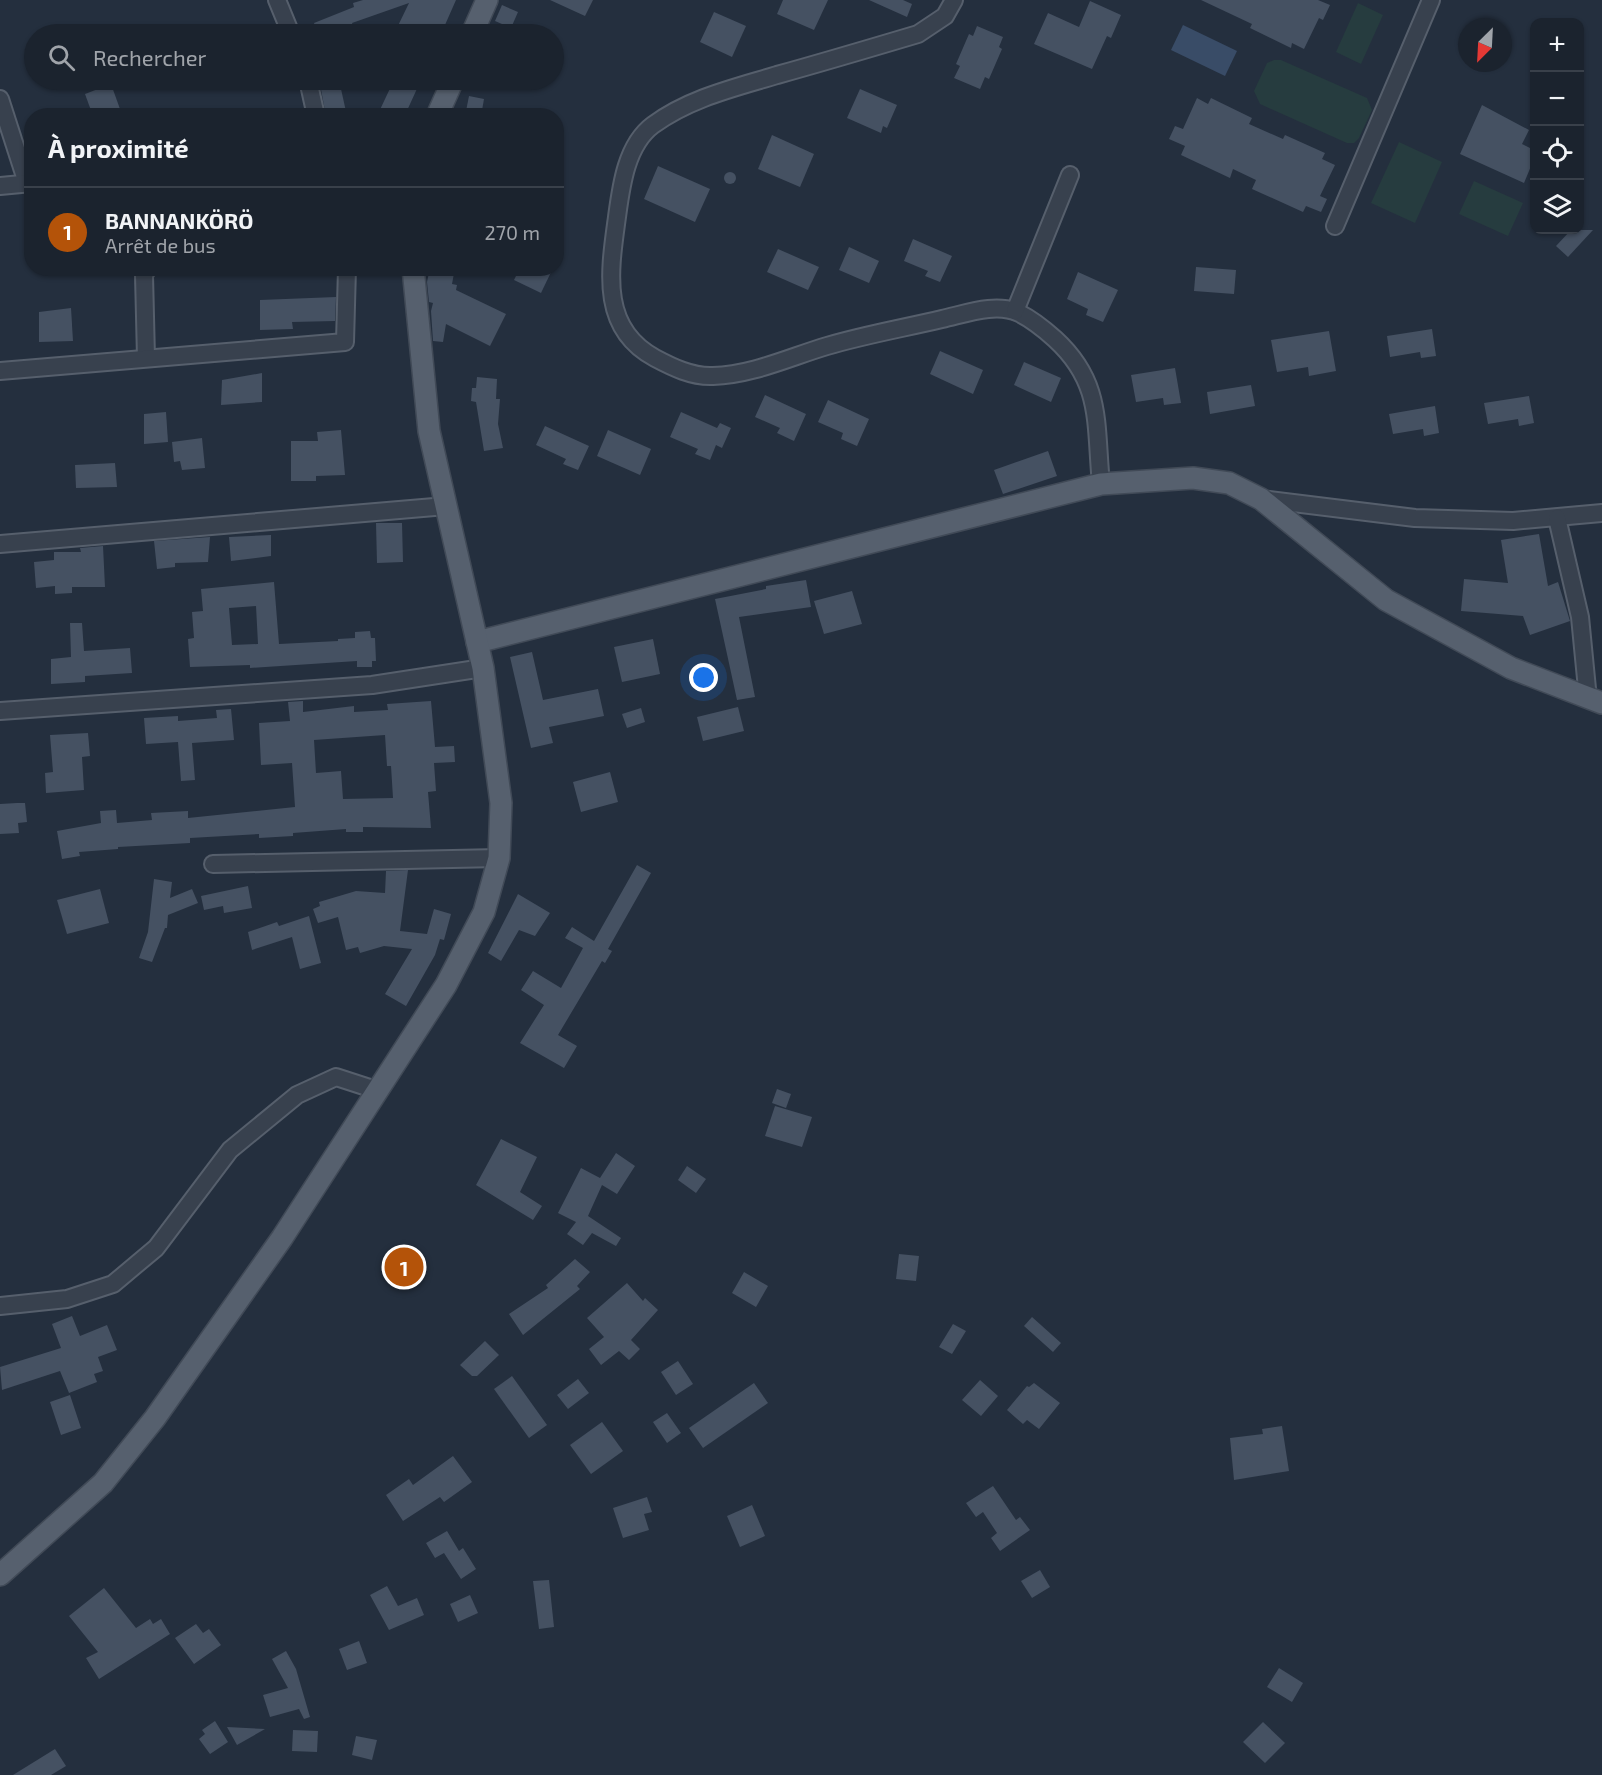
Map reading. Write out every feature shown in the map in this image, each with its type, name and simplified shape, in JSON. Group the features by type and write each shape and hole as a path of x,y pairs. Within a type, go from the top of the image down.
{"main road":[{"path":"477,24 488,0"},
{"path":"441,108 449,90"},
{"path":"0,1575 103,1483 155,1418 282,1238 446,985 484,912 499,858 501,803 483,668 429,431 413,276"},
{"path":"477,642 1101,484 1193,478 1229,483 1262,499 1386,600 1510,668 1595,701"}],"street":[{"path":"278,0 287,24"},
{"path":"954,0 945,16 918,34 712,94 674,110 649,128 632,153 622,182 610,266 611,297 622,327 644,352 677,370 711,376 745,372 831,345 983,309 1016,311 1038,324 1068,351 1084,372 1093,396 1101,484"},
{"path":"1335,226 1431,0"},
{"path":"310,90 314,108"},
{"path":"0,99 24,169"},
{"path":"1016,311 1070,176"},
{"path":"0,186 24,184"},
{"path":"144,276 146,358"},
{"path":"0,371 345,342 347,276"},
{"path":"1262,499 1415,518 1513,521 1602,513"},
{"path":"0,544 446,506"},
{"path":"1557,518 1580,617 1595,701"},
{"path":"0,711 372,685 483,668"},
{"path":"213,864 499,858"},
{"path":"0,1306 67,1299 113,1284 156,1248 230,1150 297,1095 336,1077 376,1090"}],"green space":[{"path":"1358,3 1383,15 1361,64 1336,52"},
{"path":"1281,60 1367,98 1372,110 1359,138 1354,143 1347,143 1260,104 1254,91 1267,63"},
{"path":"1399,142 1442,162 1415,223 1371,203"},
{"path":"1474,181 1523,203 1508,236 1459,214"}],"water":[{"path":"1183,25 1237,51 1225,76 1171,50"}],"building":[{"path":"363,0 456,0 445,24 399,24 409,3 352,24 314,24 354,7 353,3"},
{"path":"550,0 593,0 585,16"},
{"path":"783,0 828,0 814,30 777,14"},
{"path":"869,0 903,0 912,4 907,17"},
{"path":"1201,0 1318,0 1330,5 1323,20 1319,18 1304,49 1292,43 1291,48 1250,28 1252,24"},
{"path":"1090,1 1121,15 1111,38 1107,36 1092,69 1034,44 1048,13 1079,27"},
{"path":"502,5 518,12 513,24 502,24 495,21"},
{"path":"714,12 746,26 732,57 700,42"},
{"path":"977,26 1003,37 999,47 1002,49 989,79 985,77 980,89 954,78 960,66 956,64 969,34 973,36"},
{"path":"860,89 897,105 887,128 883,126 881,133 847,118"},
{"path":"95,90 113,90 120,108 90,108 85,94"},
{"path":"321,90 341,90 345,108 324,108"},
{"path":"389,90 416,90 408,108 381,108"},
{"path":"469,96 484,99 482,108 467,108"},
{"path":"1197,98 1208,104 1211,98 1252,118 1249,124 1283,139 1285,135 1325,153 1322,159 1335,165 1320,196 1327,199 1321,212 1306,206 1303,212 1252,189 1256,180 1233,169 1230,178 1181,155 1185,146 1169,139 1175,126 1183,129"},
{"path":"1482,105 1529,130 1522,144 1530,148 1530,169 1524,183 1460,154"},
{"path":"772,135 814,154 800,187 758,169"},
{"path":"658,166 710,189 695,222 644,199"},
{"path":"732,172 735,173 735,183 728,184 725,183 724,176 725,173"},
{"path":"1584,230 1593,230 1568,257 1556,246 1567,234 1584,234"},
{"path":"913,239 952,256 940,282 925,276 928,271 904,261"},
{"path":"849,247 879,261 869,283 839,270"},
{"path":"778,249 819,267 808,290 767,272"},
{"path":"1196,267 1236,270 1234,294 1194,291"},
{"path":"1078,272 1118,290 1103,322 1086,315 1088,309 1067,299"},
{"path":"428,276 454,276 452,284 457,285 456,290 506,314 490,346 446,324 443,342 433,341 431,311 433,303 429,302"},
{"path":"516,276 549,276 541,293 514,280"},
{"path":"336,297 335,321 292,322 293,329 260,330 260,300"},
{"path":"71,308 73,341 39,342 39,312"},
{"path":"1432,329 1436,356 1421,358 1420,352 1390,357 1387,336"},
{"path":"1329,331 1336,371 1309,376 1308,367 1277,372 1271,340"},
{"path":"940,351 983,370 973,394 930,374"},
{"path":"1024,362 1061,378 1051,402 1014,385"},
{"path":"1175,368 1181,403 1164,405 1163,398 1136,402 1131,375"},
{"path":"262,373 262,402 221,405 222,380"},
{"path":"477,377 497,379 496,399 500,399 498,424 503,448 484,451 476,402 471,401 472,388 476,388"},
{"path":"1251,385 1255,406 1210,414 1207,392"},
{"path":"765,395 806,414 794,441 777,433 780,428 755,417"},
{"path":"1529,396 1534,423 1519,426 1518,419 1488,424 1484,403"},
{"path":"828,400 869,419 857,446 841,439 843,433 818,422"},
{"path":"1435,406 1439,433 1424,436 1423,429 1393,434 1389,414"},
{"path":"166,412 168,442 144,444 144,414"},
{"path":"681,412 717,428 720,423 731,428 722,448 716,445 710,460 695,454 698,449 670,437"},
{"path":"545,426 589,446 578,470 563,464 566,459 536,445"},
{"path":"341,430 345,475 316,476 316,481 291,481 291,441 318,441 317,432"},
{"path":"608,430 651,449 640,475 597,456"},
{"path":"202,438 205,468 182,470 180,461 174,462 172,442"},
{"path":"1048,451 1057,476 1003,494 994,470"},
{"path":"115,463 117,487 76,488 75,465"},
{"path":"376,523 402,523 403,562 377,563"},
{"path":"1539,534 1548,586 1558,582 1570,621 1530,635 1523,616 1461,611 1464,579 1508,583 1501,540"},
{"path":"271,535 271,556 231,561 229,537"},
{"path":"210,537 208,562 175,563 175,567 157,569 154,541"},
{"path":"103,546 105,587 72,587 72,593 55,594 55,586 36,588 34,562 54,560 54,552 81,552 80,548"},
{"path":"806,580 811,607 739,617 755,697 737,700 715,599 766,589 766,586"},
{"path":"274,582 279,644 338,641 338,639 355,638 355,632 370,631 371,638 375,638 376,661 372,661 372,667 357,667 357,661 250,668 250,665 190,667 188,639 194,638 192,612 203,611 201,589","holes":["256,606 258,644 232,645 229,608"]},
{"path":"852,591 862,624 824,634 814,601"},
{"path":"70,623 82,623 84,651 130,648 132,673 85,676 85,682 51,684 51,659 71,657"},
{"path":"653,639 660,674 622,682 614,647"},
{"path":"532,652 543,700 598,689 604,716 549,727 553,743 531,748 510,657"},
{"path":"303,701 303,712 354,706 354,712 388,710 387,704 431,701 435,747 454,746 455,762 434,763 436,791 428,792 431,828 363,827 363,832 346,832 346,829 259,838 259,834 190,838 190,843 118,847 118,849 79,852 80,856 62,859 57,831 101,823 100,811 116,810 117,823 152,820 151,813 188,811 188,818 295,807 292,763 261,765 259,723 290,721 288,702","holes":["385,735 387,766 391,766 393,798 343,799 341,771 316,773 314,740"]},
{"path":"738,707 744,731 703,741 697,717"},
{"path":"641,708 645,722 627,728 622,714"},
{"path":"231,709 234,740 192,743 195,780 181,781 178,742 146,744 144,718 178,716 178,721 217,718 216,710"},
{"path":"88,733 90,756 82,757 84,790 46,793 45,773 53,772 50,735"},
{"path":"610,772 618,802 581,812 573,782"},
{"path":"25,803 27,822 18,823 19,833 0,834 0,804"},
{"path":"637,865 651,873 608,949 612,951 605,963 602,961 558,1035 577,1046 564,1068 520,1043 544,1005 521,990 533,971 561,988 583,948 565,938 572,927 594,941"},
{"path":"408,870 400,931 427,934 434,909 451,914 444,940 440,939 435,955 406,1006 385,994 412,949 384,946 360,953 358,947 346,950 338,917 318,923 313,909 320,906 319,902 356,891 385,893 386,871"},
{"path":"154,879 172,882 170,898 192,889 198,903 168,915 167,928 165,928 152,962 139,958 148,932"},
{"path":"248,886 252,908 224,913 223,906 204,910 201,896"},
{"path":"100,889 109,923 67,934 57,900"},
{"path":"518,894 550,913 535,936 519,930 501,961 488,953"},
{"path":"309,916 321,963 300,969 292,937 252,950 248,932 277,922 279,926"},
{"path":"777,1089 791,1094 786,1108 772,1103"},
{"path":"775,1106 812,1117 802,1147 765,1136"},
{"path":"501,1139 537,1157 520,1192 542,1206 533,1220 476,1185"},
{"path":"616,1153 635,1166 617,1194 602,1185 588,1216 621,1238 616,1246 592,1233 583,1245 567,1234 576,1222 558,1213 581,1168 600,1178"},
{"path":"687,1166 706,1179 696,1193 678,1180"},
{"path":"899,1254 919,1256 916,1281 896,1279"},
{"path":"575,1259 590,1272 577,1286 580,1289 523,1335 509,1314 548,1288 546,1285"},
{"path":"744,1272 768,1286 756,1307 732,1293"},
{"path":"627,1283 643,1301 645,1298 658,1310 631,1340 640,1349 629,1360 619,1351 601,1365 589,1349 604,1337 587,1318"},
{"path":"72,1316 80,1336 107,1325 117,1350 98,1357 103,1371 94,1374 97,1382 69,1393 60,1371 2,1390 0,1367 61,1348 52,1324"},
{"path":"1032,1317 1061,1343 1053,1352 1024,1326"},
{"path":"953,1324 966,1331 952,1354 939,1347"},
{"path":"485,1341 499,1355 477,1376 472,1376 460,1365"},
{"path":"678,1361 693,1384 676,1395 661,1372"},
{"path":"512,1376 547,1425 529,1438 494,1389"},
{"path":"578,1379 589,1393 568,1409 557,1395"},
{"path":"980,1380 998,1396 981,1416 962,1400"},
{"path":"754,1383 768,1403 703,1448 689,1428"},
{"path":"1034,1383 1060,1403 1039,1429 1027,1420 1023,1424 1007,1410 1027,1386"},
{"path":"70,1395 81,1428 61,1435 50,1402"},
{"path":"667,1413 681,1433 667,1443 653,1422"},
{"path":"602,1422 623,1451 591,1474 570,1445"},
{"path":"1282,1426 1289,1471 1234,1480 1230,1438 1263,1434 1262,1429"},
{"path":"453,1456 472,1482 444,1502 440,1497 403,1521 386,1495 409,1479 413,1485"},
{"path":"993,1486 1016,1520 1020,1517 1030,1530 1000,1551 991,1538 997,1533 983,1512 976,1517 966,1503"},
{"path":"647,1497 652,1512 644,1514 649,1530 623,1538 613,1508"},
{"path":"752,1505 765,1536 740,1547 727,1516"},
{"path":"447,1531 459,1551 463,1548 476,1569 461,1579 444,1553 435,1558 426,1543"},
{"path":"1040,1570 1050,1587 1032,1598 1021,1581"},
{"path":"549,1580 554,1627 539,1629 533,1581"},
{"path":"387,1586 398,1606 417,1598 424,1615 389,1630 370,1595"},
{"path":"104,1588 136,1628 150,1619 153,1624 161,1619 170,1634 99,1679 86,1658 98,1652 69,1616"},
{"path":"470,1595 478,1613 458,1622 450,1604"},
{"path":"196,1624 203,1633 209,1629 221,1645 194,1664 175,1638"},
{"path":"359,1641 367,1663 347,1670 339,1649"},
{"path":"286,1651 296,1669 310,1717 304,1719 299,1709 270,1717 263,1695 288,1688 272,1659"},
{"path":"1279,1668 1303,1683 1292,1702 1267,1687"},
{"path":"215,1721 228,1742 210,1754 199,1739 205,1734 202,1730"},
{"path":"1263,1722 1285,1743 1265,1763 1243,1742"},
{"path":"227,1727 265,1729 237,1745"},
{"path":"293,1730 318,1731 317,1752 292,1751"},
{"path":"356,1736 377,1740 372,1760 352,1755"},
{"path":"55,1749 66,1766 51,1775 13,1775"}],"place":[{"name":"BANNANKÖRÖ","path":"404,1267"}]}
